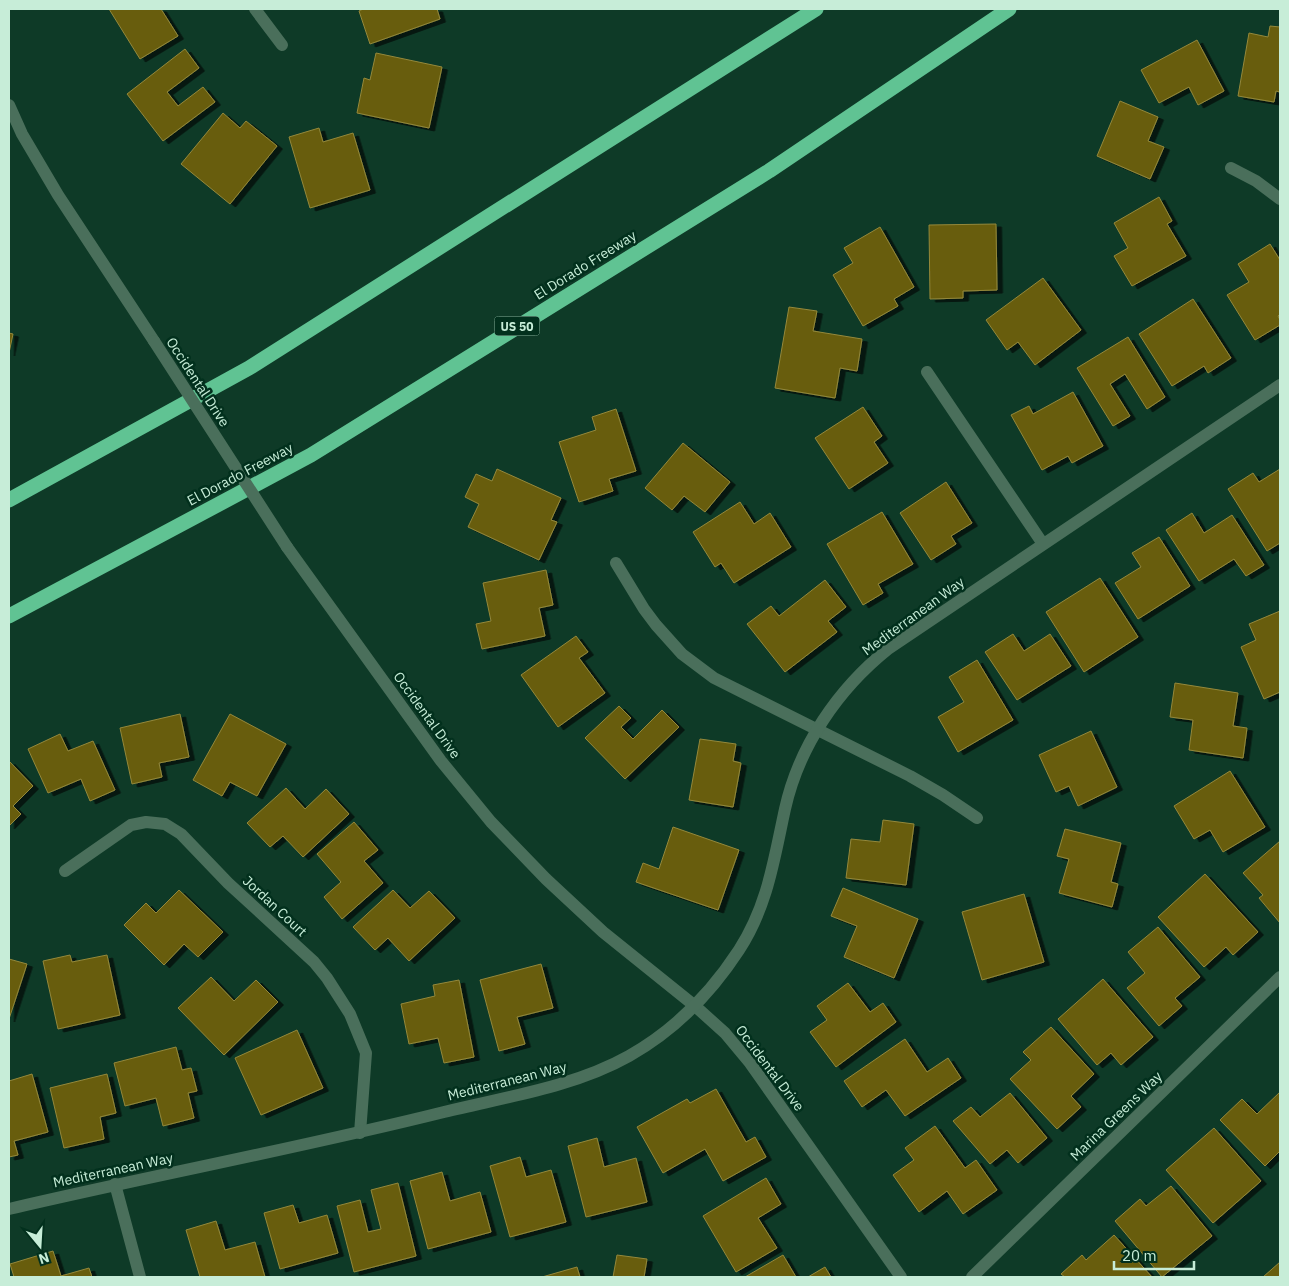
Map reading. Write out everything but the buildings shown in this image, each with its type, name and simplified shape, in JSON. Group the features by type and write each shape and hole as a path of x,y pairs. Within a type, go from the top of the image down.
{"highway":[{"path":"9,500 249,368 816,9"},
{"name":"El Dorado Freeway","path":"9,616 310,455 769,171 1009,9"}],"street":[{"path":"255,9 282,45"},
{"name":"Occidental Drive","path":"9,105 22,134 58,195 286,547 441,761 491,822 546,879 603,932 695,1006 725,1033 750,1063 901,1277"},
{"path":"1231,168 1256,181 1280,198"},
{"path":"928,372 1043,544"},
{"name":"Mediterranean Way","path":"9,1209 115,1184 360,1133 552,1086 591,1074 628,1056 663,1034 695,1006 726,969 744,941 762,904 774,865 786,806 798,768 817,730 845,691 872,662 888,649 1280,385"},
{"path":"616,563 648,615 682,654 714,678 919,781 944,795 977,818"},
{"name":"Jordan Court","path":"65,871 131,825 146,822 165,824 181,834 228,883 314,962 327,978 350,1014 366,1053 360,1133"},
{"name":"Marina Greens Way","path":"972,1277 1280,977"},
{"path":"115,1184 140,1277"}]}
